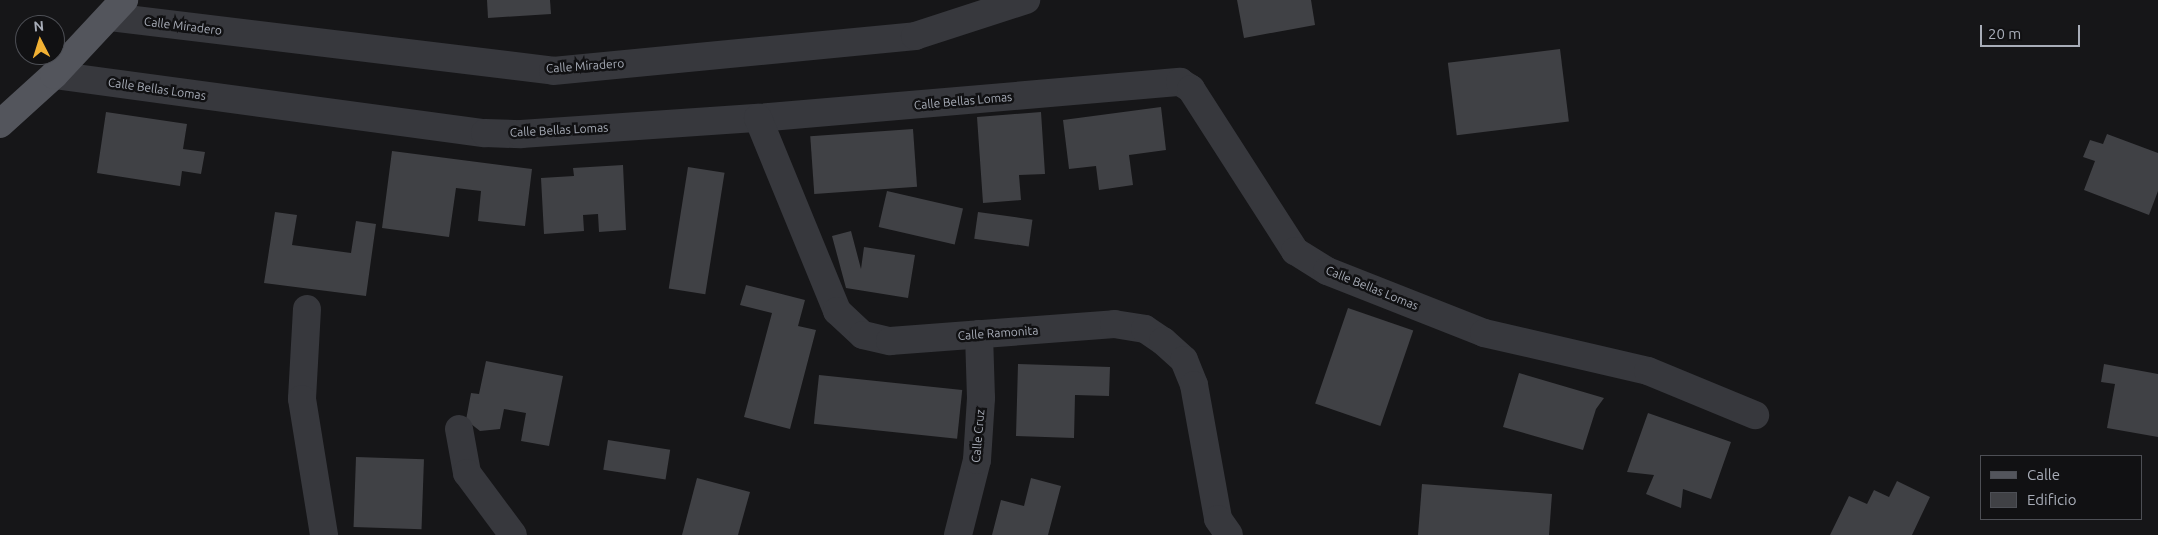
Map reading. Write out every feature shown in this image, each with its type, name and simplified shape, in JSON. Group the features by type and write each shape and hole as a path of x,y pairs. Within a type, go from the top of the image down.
{"main road":[{"path":"0,124 54,75 117,9"}],"street":[{"name":"Calle Miradero","path":"117,9 553,71 915,36 1026,0"},
{"name":"Calle Bellas Lomas","path":"54,75 485,133 758,118 1180,82 1191,89 1295,251 1327,271 1484,333 1648,371 1755,415"},
{"name":"Calle Ramonita","path":"758,118 837,311 847,323 863,334 890,341 1114,324 1145,329 1163,340 1184,360 1194,385 1218,519 1229,535"},
{"path":"306,309 302,399 324,535"},
{"name":"Calle Cruz","path":"958,535 977,460 981,398 979,334"},
{"path":"459,429 467,473 513,535"}],"building":[{"path":"487,0 550,0 551,14 488,18"},
{"path":"1237,0 1311,0 1315,25 1244,38"},
{"path":"1560,49 1569,121 1457,135 1448,63"},
{"path":"1161,107 1166,150 1129,155 1133,185 1099,190 1096,166 1069,169 1063,120"},
{"path":"106,112 187,124 183,149 205,152 201,174 182,171 180,186 97,173"},
{"path":"1041,112 1045,174 1019,175 1021,200 983,203 977,117"},
{"path":"913,129 917,187 814,194 810,136"},
{"path":"2107,134 2158,153 2158,191 2149,215 2084,190 2095,161 2083,157 2090,140 2103,144"},
{"path":"392,151 532,169 525,226 478,221 481,191 456,188 449,237 382,228"},
{"path":"623,165 626,230 599,232 598,214 583,215 584,231 544,234 541,178 574,176 573,168"},
{"path":"688,167 725,173 705,294 669,288"},
{"path":"887,191 963,209 955,245 879,227"},
{"path":"275,212 297,215 292,245 351,253 356,221 376,224 366,296 264,283"},
{"path":"978,212 1032,220 1029,246 974,239"},
{"path":"851,231 861,269 864,247 915,255 908,298 846,288 832,236"},
{"path":"746,285 805,300 798,326 816,330 790,429 744,417 772,313 740,305"},
{"path":"1348,308 1413,330 1380,426 1315,403"},
{"path":"486,361 563,376 549,446 521,441 526,413 504,409 500,429 480,431 466,420 471,393 479,394"},
{"path":"1018,364 1110,367 1109,396 1075,395 1074,438 1016,436"},
{"path":"2104,364 2158,374 2158,437 2107,428 2115,384 2101,382"},
{"path":"1519,373 1604,398 1596,409 1583,450 1503,427"},
{"path":"819,375 962,390 957,439 814,424"},
{"path":"1648,413 1731,442 1711,499 1683,489 1681,508 1646,494 1654,475 1627,472"},
{"path":"608,440 670,450 666,479 603,470"},
{"path":"356,457 424,459 422,529 354,527"},
{"path":"697,478 750,492 738,535 682,535"},
{"path":"1031,478 1061,486 1048,535 992,535 1001,500 1024,506"},
{"path":"1897,481 1930,497 1912,535 1830,535 1849,496 1867,504 1874,490 1889,497"},
{"path":"1422,484 1552,494 1549,535 1418,535"}]}
